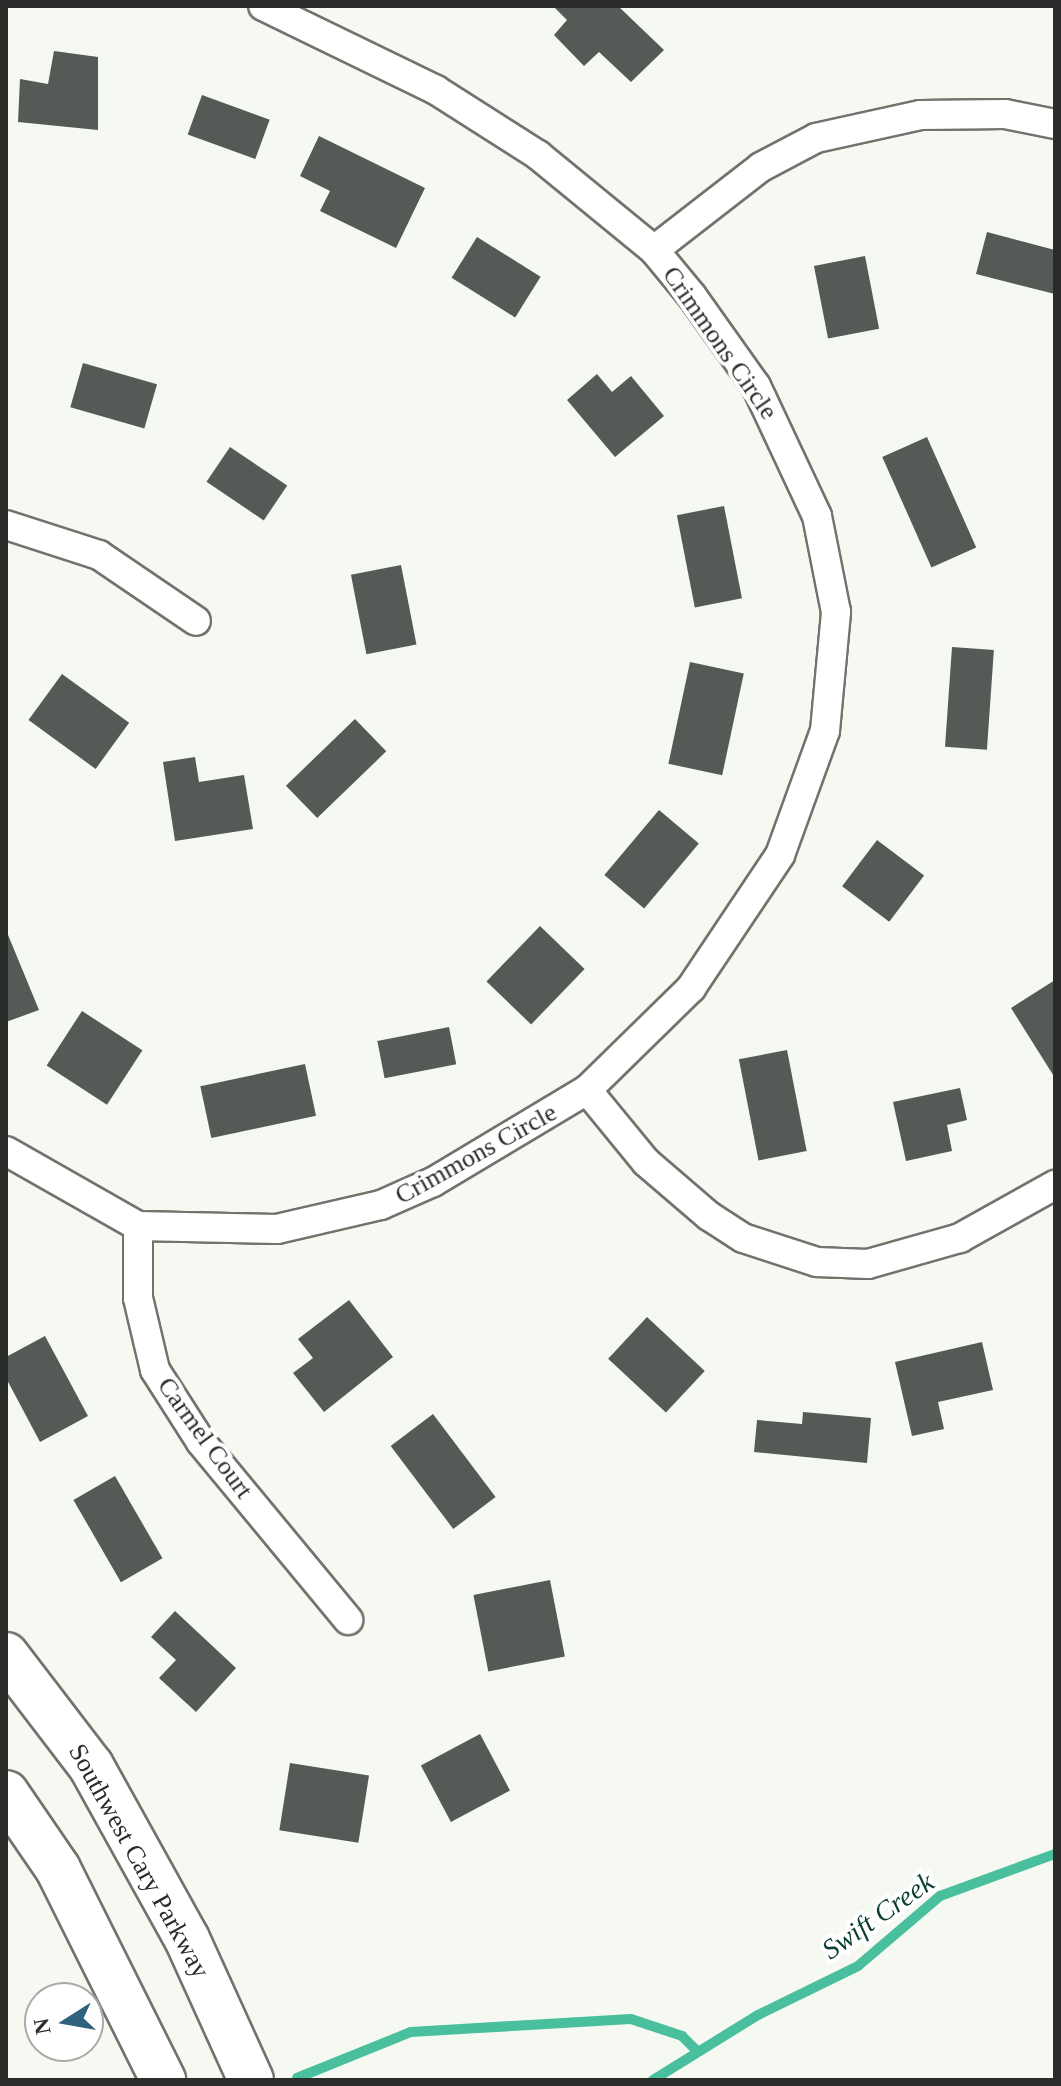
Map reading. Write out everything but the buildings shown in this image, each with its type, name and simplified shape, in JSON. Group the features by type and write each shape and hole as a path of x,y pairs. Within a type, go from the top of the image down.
{"main road":[{"name":"Southwest Cary Parkway","path":"6,1655 91,1766 187,1939 251,2080"},
{"path":"6,1793 58,1869 163,2080"}],"street":[{"name":"Crimmons Circle","path":"6,1151 138,1226 277,1229 381,1205 525,1133 587,1090 681,999 756,900 825,731 835,663 830,569 804,476 756,386 654,250 488,122 368,53 263,6"},
{"path":"654,250 761,167 816,138 921,115 1005,114 1055,124"},
{"path":"6,525 99,555 196,621"},
{"path":"587,1090 646,1162 709,1216 753,1243 817,1262 868,1264 960,1238 1055,1185"},
{"name":"Carmel Court","path":"138,1226 138,1298 155,1370 201,1442 348,1620"}],"waterway":[{"name":"Swift Creek","path":"653,2080 758,2015 858,1966 940,1896 1055,1854"},
{"path":"297,2078 411,2032 631,2019 682,2036 696,2050"}]}
